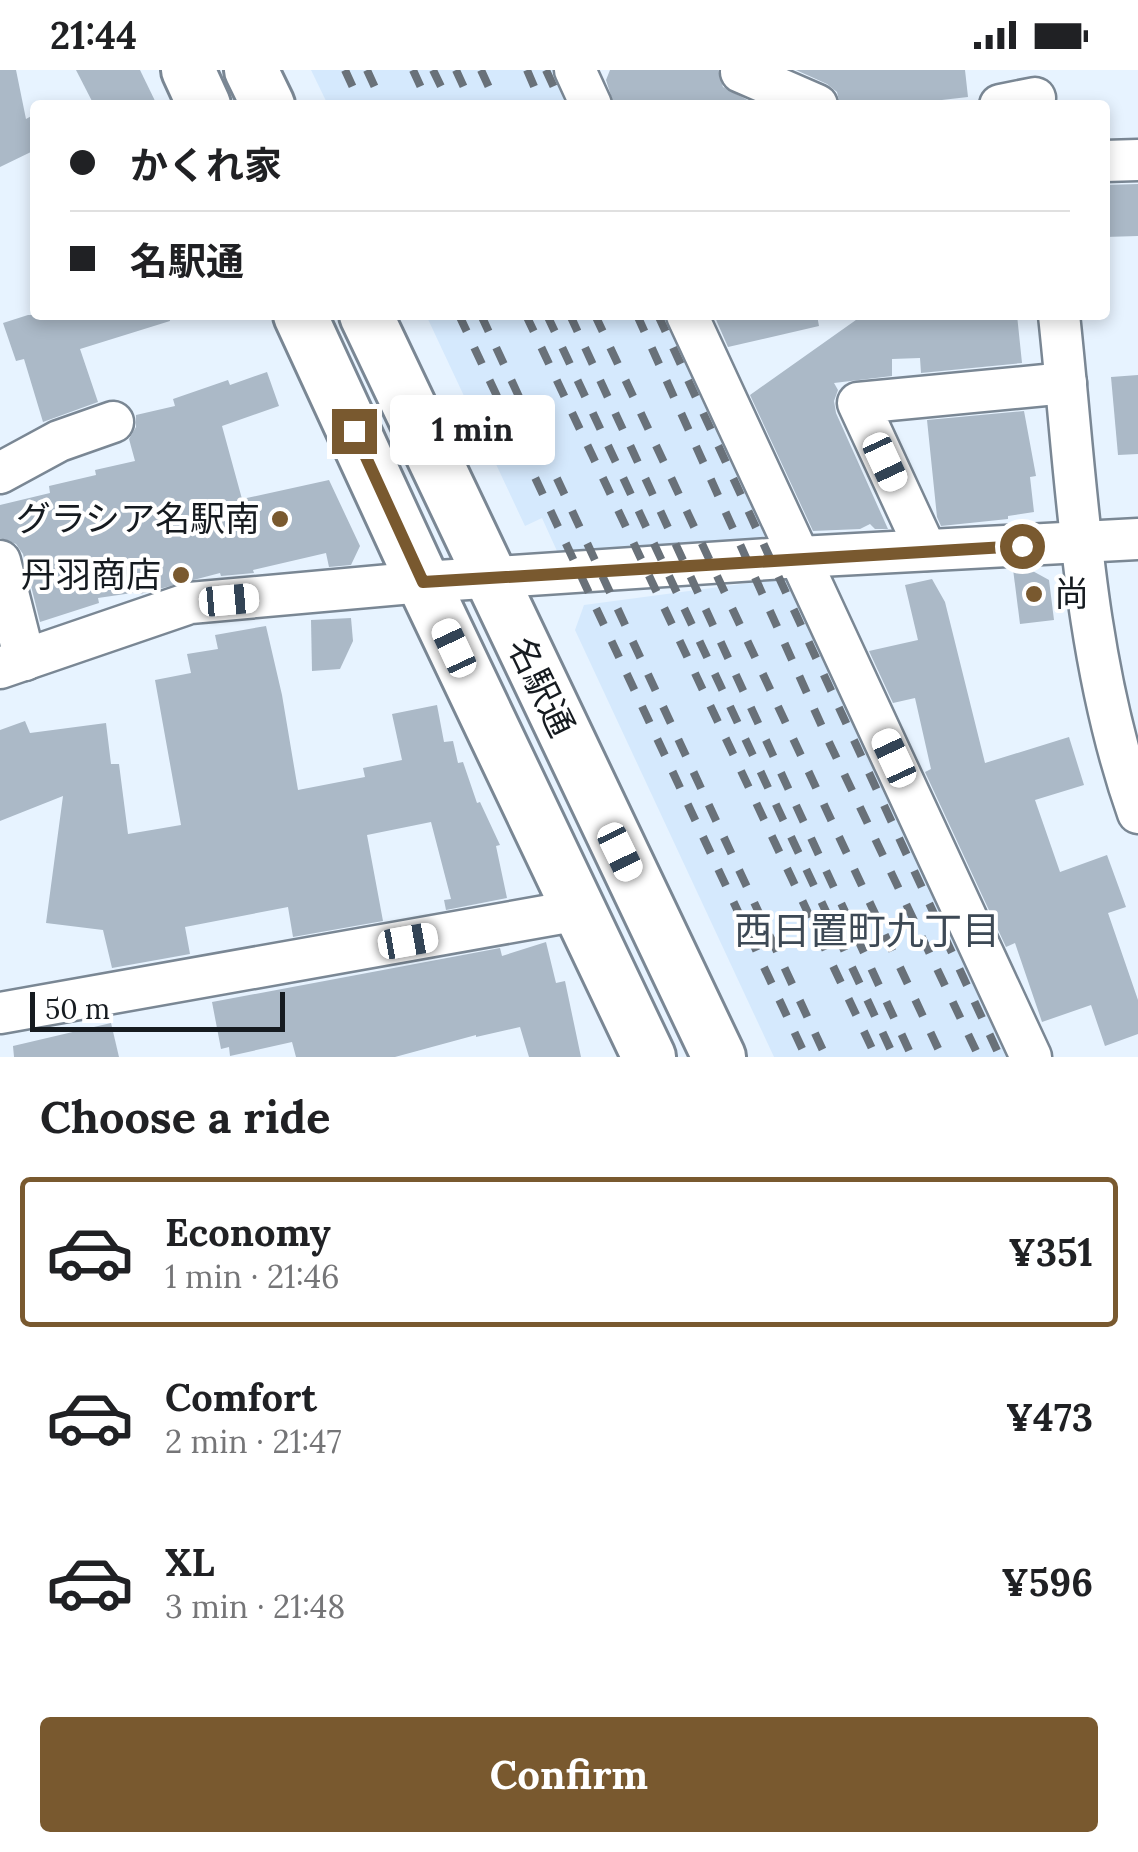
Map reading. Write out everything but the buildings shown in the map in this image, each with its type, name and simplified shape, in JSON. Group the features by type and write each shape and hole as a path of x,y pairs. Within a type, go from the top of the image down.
{"main road":[{"path":"188,70 202,100"},
{"path":"251,70 266,100"},
{"name":"名駅通","path":"302,320 650,1057"},
{"name":"名駅通","path":"368,320 719,1057"}],"street":[{"path":"737,82 800,100"},
{"path":"1110,160 1138,160"},
{"path":"689,320 1031,1057"},
{"path":"1060,320 1083,543 1106,702 1118,756 1138,813"},
{"path":"926,550 858,403 1066,383"},
{"path":"0,472 59,441 113,422"},
{"path":"0,561 13,664 190,603 423,582 1138,539"},
{"path":"0,1013 579,910"}],"shaded area":[{"path":"311,70 571,70 584,100 326,100"},
{"path":"428,320 681,320 778,541 557,551 542,518 525,526"},
{"path":"794,577 1013,1057 774,1057 575,630 584,605"}],"railway":[{"path":"345,70 359,100"},
{"path":"367,70 381,100"},
{"path":"413,70 427,100"},
{"path":"433,70 448,100"},
{"path":"456,70 470,100"},
{"path":"481,70 495,100"},
{"path":"527,70 540,100"},
{"path":"546,70 560,100"},
{"path":"461,320 806,1057"},
{"path":"483,320 826,1057"},
{"path":"528,320 876,1057"},
{"path":"549,320 894,1057"},
{"path":"572,320 912,1057"},
{"path":"597,320 942,1057"},
{"path":"639,320 828,740 979,1057"},
{"path":"660,320 1000,1057"}],"place":[{"name":"グラシア名駅南","path":"280,519"},
{"name":"丹羽商店","path":"181,575"},
{"name":"尚","path":"1034,594"}],"district":[{"name":"西日置町九丁目","path":"867,931"}],"route":[{"path":"354,431 423,582 1022,546"}]}
